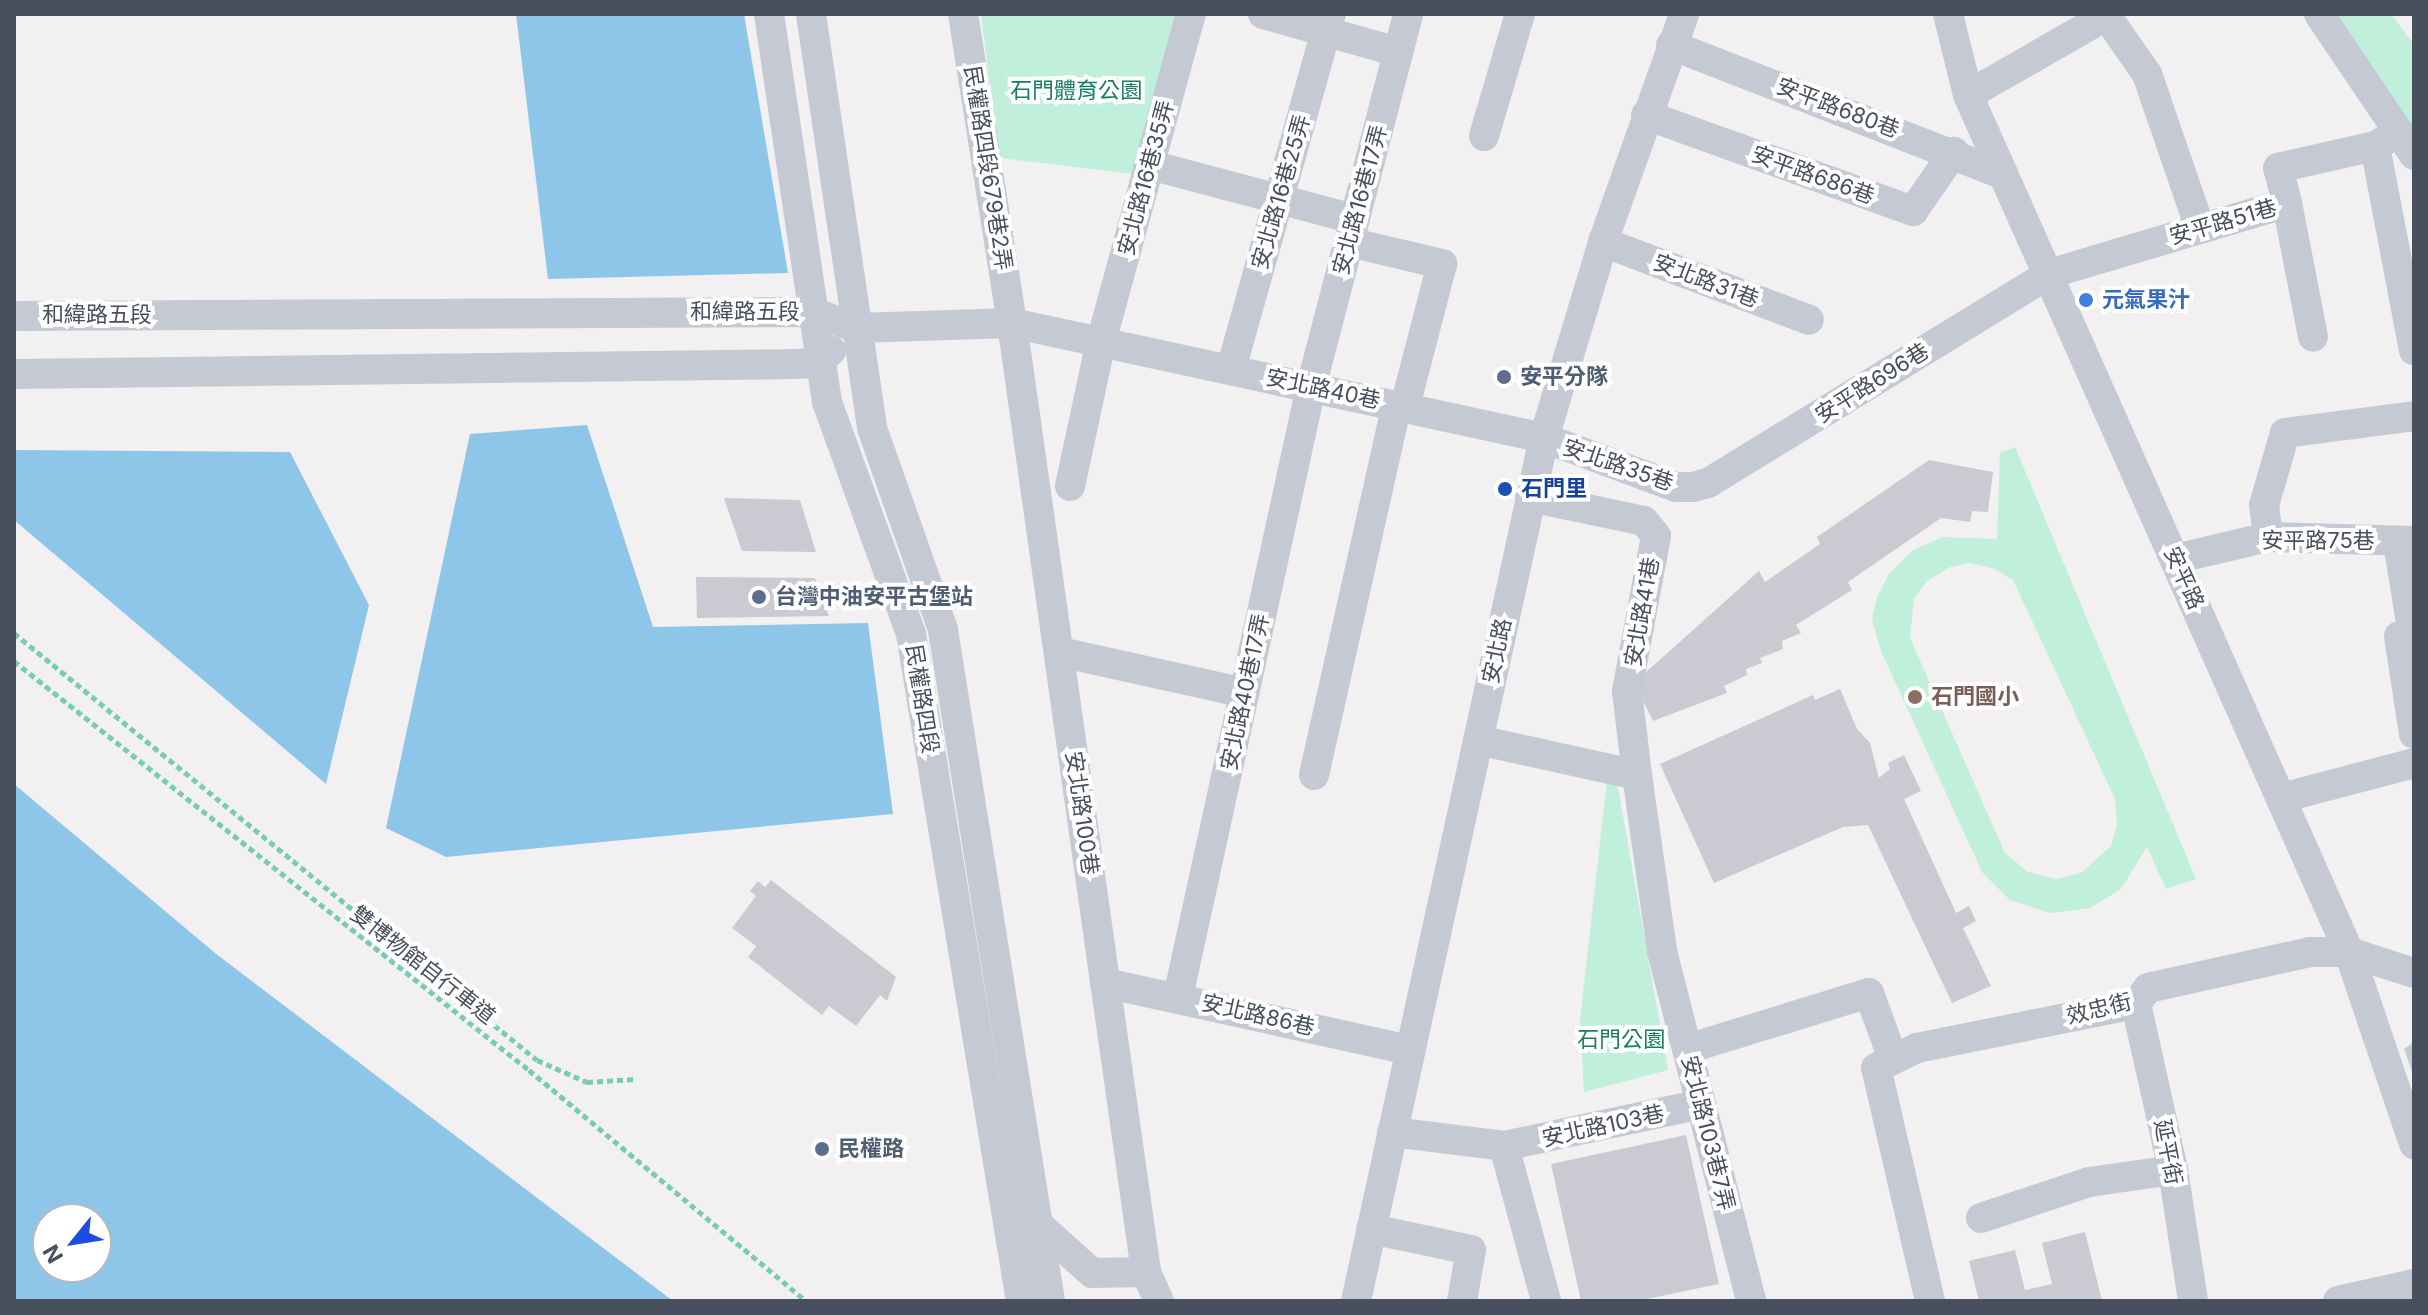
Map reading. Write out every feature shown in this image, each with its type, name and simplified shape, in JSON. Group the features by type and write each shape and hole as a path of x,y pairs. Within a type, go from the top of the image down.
{"street":[{"name":"民權路四段","path":"769,14 818,363 840,442 911,634 1021,1301"},
{"name":"民權路四段","path":"811,14 872,428 943,630 1042,1228 1050,1301"},
{"name":"民權路四段679巷2弄","path":"963,14 1012,323"},
{"name":"安北路16巷35弄","path":"1101,342 1191,14"},
{"path":"1263,14 1328,23 1398,52"},
{"name":"安北路16巷17弄","path":"1311,387 1408,14"},
{"path":"1484,136 1520,14"},
{"name":"安北路","path":"1356,1301 1544,438 1603,242 1684,14"},
{"name":"安平路","path":"1948,14 1968,95 2349,952 2414,1144"},
{"path":"2319,14 2396,144 2414,350"},
{"path":"1968,95 2105,15 2147,74 2200,228"},
{"name":"安北路16巷25弄","path":"1231,369 1328,23"},
{"name":"安平路680巷","path":"1671,45 1954,152 2004,175"},
{"name":"安平路686巷","path":"1646,115 1913,211 1954,152"},
{"name":"安平路51巷","path":"2049,274 2287,203 2278,168 2396,144"},
{"path":"1150,165 1279,198 1352,231 1442,264 1401,406 1314,775"},
{"path":"2287,203 2313,337"},
{"name":"安北路31巷","path":"1603,242 1809,320"},
{"name":"安平路696巷","path":"1693,487 1708,483 2049,274"},
{"name":"和緯路五段","path":"14,316 813,312 856,328"},
{"name":"安北路40巷","path":"856,328 1012,323 1544,438"},
{"name":"安北路100巷","path":"1012,323 1146,1272 1159,1301"},
{"path":"14,374 818,363 856,328"},
{"path":"1070,486 1101,342"},
{"name":"安北路40巷17弄","path":"1178,997 1311,387"},
{"path":"2268,537 2264,505 2285,433 2414,416"},
{"name":"安北路35巷","path":"1544,438 1676,487 1693,487"},
{"name":"安北路41巷","path":"1530,497 1644,521 1656,536 1627,691 1637,775"},
{"name":"安平路75巷","path":"2175,559 2268,537 2406,541"},
{"path":"2406,541 2405,627 2414,734"},
{"path":"1060,652 1245,693"},
{"path":"1478,740 1637,775"},
{"path":"2281,798 2414,763"},
{"name":"安北路103巷7弄","path":"1637,775 1662,951 1751,1301"},
{"name":"效忠街","path":"1893,1059 1917,1048 2136,1004 2148,988 2310,952 2349,952 2414,973"},
{"name":"安北路86巷","path":"1105,983 1409,1050"},
{"path":"1687,1049 1869,993 1893,1059 1876,1068 1930,1301"},
{"name":"延平街","path":"2136,1004 2173,1170 2193,1301"},
{"name":"安北路103巷","path":"1392,1132 1504,1146 1701,1104"},
{"path":"1504,1146 1546,1301"},
{"path":"1981,1218 2089,1182 2173,1170"},
{"path":"1010,1229 1042,1228 1092,1273 1146,1272"},
{"path":"1371,1229 1471,1250 1462,1301"},
{"path":"2338,1301 2414,1284"}],"path":[{"path":"14,633 537,1060 587,1082 635,1079"},
{"name":"雙博物館自行車道","path":"14,661 529,1070 806,1301"}],"green space":[{"name":"石門體育公園","path":"981,14 1177,14 1133,174 999,158"},
{"path":"2334,14 2391,14 2414,45 2414,133"},
{"path":"2015,447 2196,879 2166,889 2147,847 2121,889 2090,908 2050,913 2010,900 1982,872 1881,651 1872,619 1877,597 1889,574 1913,550 1943,537 1997,539 2000,453","holes":["1970,563 1995,569 2013,580 2115,799 2117,824 2111,846 2081,873 2057,879 2028,872 2005,853 1910,638 1914,599 1927,581 1950,567"]},
{"name":"石門公園","path":"1607,780 1618,788 1668,1070 1584,1092 1580,1020"}],"water":[{"path":"516,14 744,14 788,273 548,279"},
{"path":"587,425 653,627 868,623 893,814 446,857 386,828 470,434"},
{"path":"14,450 290,452 369,605 326,784 14,520"},
{"path":"14,784 215,953 673,1301 14,1301"}],"building":[{"path":"1929,460 1993,472 1988,512 1972,511 1970,522 1941,518 1848,582 1852,590 1796,625 1801,633 1782,641 1783,649 1760,658 1762,663 1746,669 1747,675 1724,686 1727,693 1653,721 1641,697 1645,673 1759,571 1765,582 1820,544 1817,537"},
{"name":"台灣中油安平古堡站","path":"724,498 800,500 816,552 742,551"},
{"name":"台灣中油安平古堡站","path":"696,577 815,578 829,616 697,618"},
{"path":"1840,689 1857,729 1870,743 1879,778 1890,769 1888,763 1904,755 1921,791 1904,799 1956,913 1969,906 1976,921 1963,928 1991,986 1952,1003 1868,825 1843,827 1714,883 1660,764 1813,695 1815,700"},
{"path":"771,880 896,977 887,1001 880,995 856,1026 829,1006 822,1015 748,957 756,946 732,928 756,896 750,891 758,881 765,887"},
{"path":"2414,1042 2414,1077 2404,1049"},
{"path":"1686,1135 1719,1284 1637,1301 1581,1301 1551,1164"},
{"path":"2085,1232 2102,1301 1979,1301 1969,1261 2015,1250 2025,1290 2052,1284 2042,1243"}],"place":[{"name":"元氣果汁","path":"2086,300"},
{"name":"安平分隊","path":"1504,377"},
{"name":"石門里","path":"1505,489"},
{"name":"台灣中油安平古堡站","path":"759,597"},
{"name":"石門國小","path":"1915,697"},
{"name":"民權路","path":"822,1149"}]}
